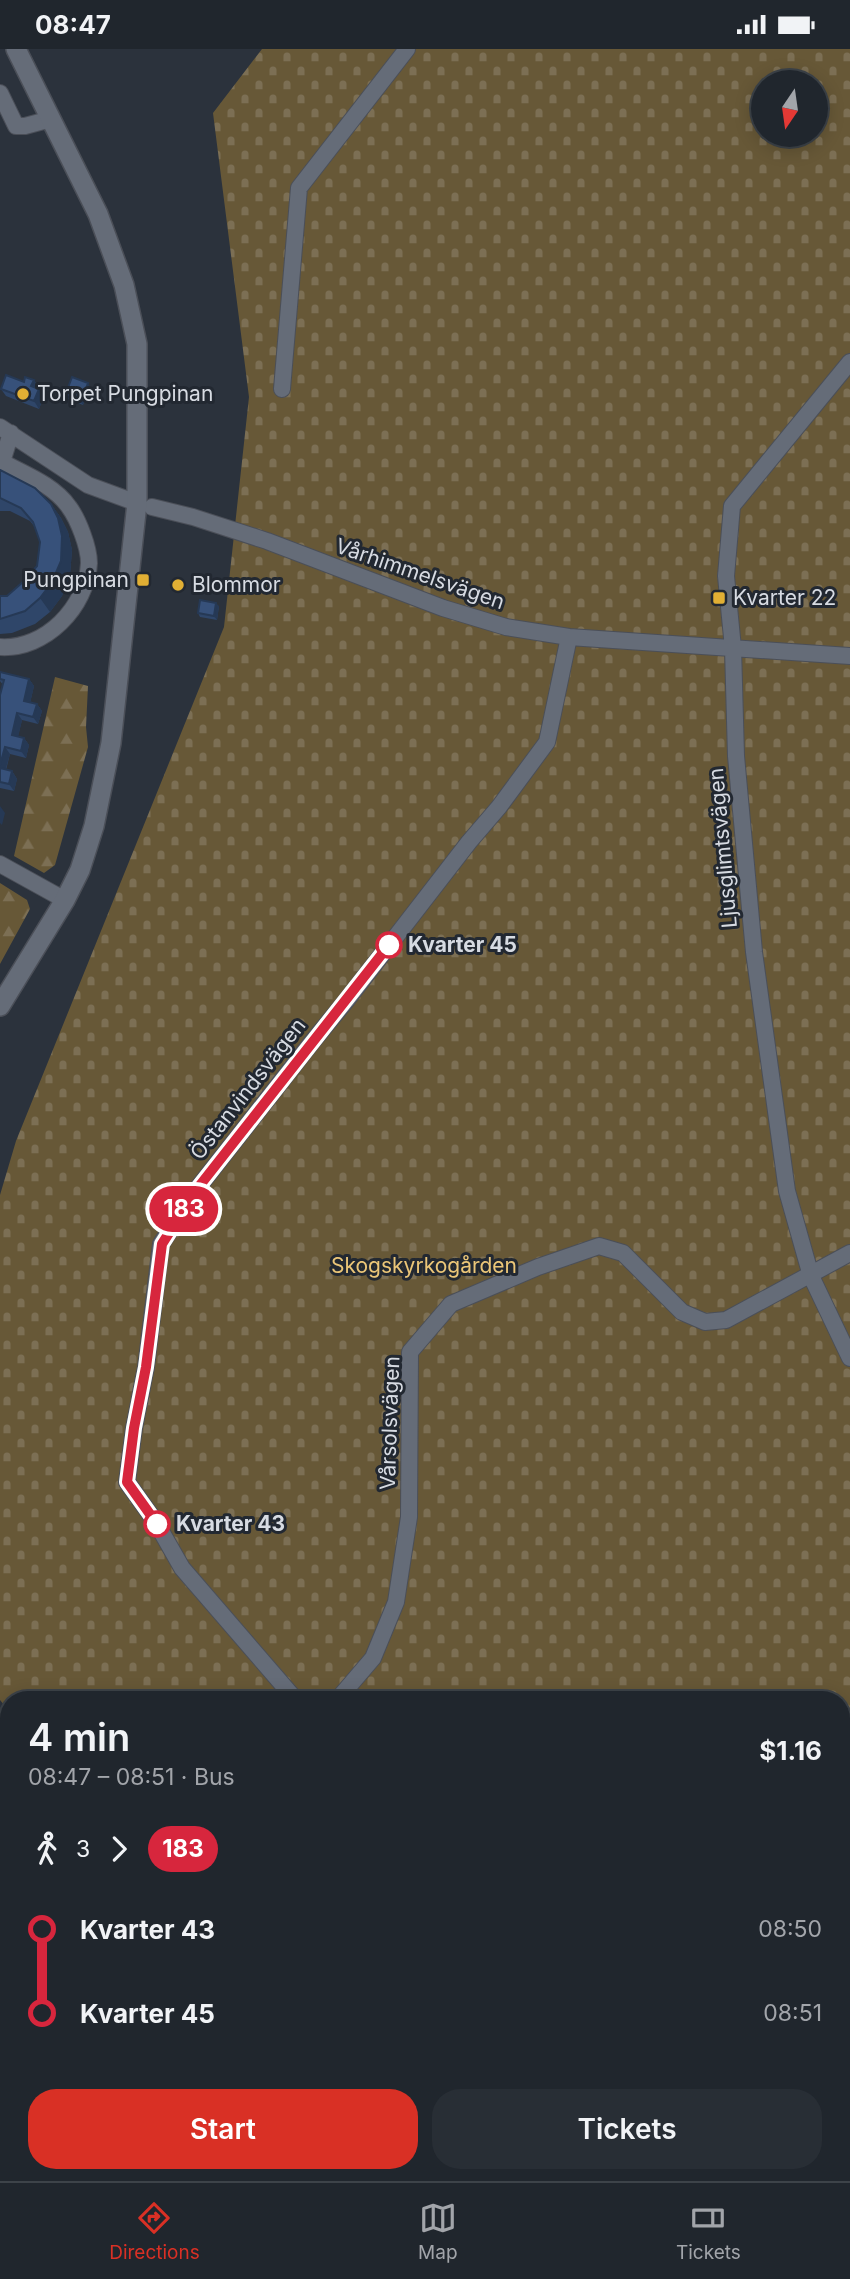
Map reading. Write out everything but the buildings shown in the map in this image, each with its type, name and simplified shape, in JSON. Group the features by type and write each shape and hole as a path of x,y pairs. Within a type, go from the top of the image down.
{"street":[{"path":"0,1006 65,900 79,870 101,801 144,505 137,345 124,285 98,214 16,49"},
{"path":"282,389 299,188 407,49"},
{"path":"0,93 16,126 51,119"},
{"name":"Ljusglimtsvägen","path":"850,362 732,506 726,576 733,648 736,756 754,952 787,1191 811,1276 850,1359"},
{"path":"0,647 16,648 40,640 66,618 80,597 89,562 81,528 68,505 47,486 2,462 5,430"},
{"name":"Vårhimmelsvägen","path":"5,430 88,485 144,505 193,517 267,541 443,608 506,627 569,637 850,656"},
{"name":"Östanvindsvägen","path":"288,1691 182,1568 157,1524 127,1482 162,1244 197,1189 547,742 569,637"},
{"path":"0,865 65,900"},
{"name":"Vårsolsvägen","path":"345,1691 373,1658 396,1602 409,1517 410,1352 451,1304 538,1267 599,1246 623,1252 682,1312 705,1322 726,1320 850,1253"}],"green space":[{"name":"Skogskyrkogården","path":"262,49 850,49 850,1691 0,1691 0,1195 16,1141 224,627 249,397 213,113"},
{"path":"55,677 88,686 88,747 55,865 44,873 14,856"},
{"path":"0,883 27,900 30,909 0,964"}],"bus line":[{"name":"183","path":"157,1524 127,1482 162,1244 197,1189 389,945"}],"place":[{"name":"Torpet Pungpinan","path":"23,394"},
{"name":"Pungpinan","path":"143,580"},
{"name":"Blommor","path":"178,585"},
{"name":"Kvarter 22","path":"719,598"},
{"name":"Kvarter 45","path":"389,945"},
{"name":"Kvarter 43","path":"157,1524"}]}
